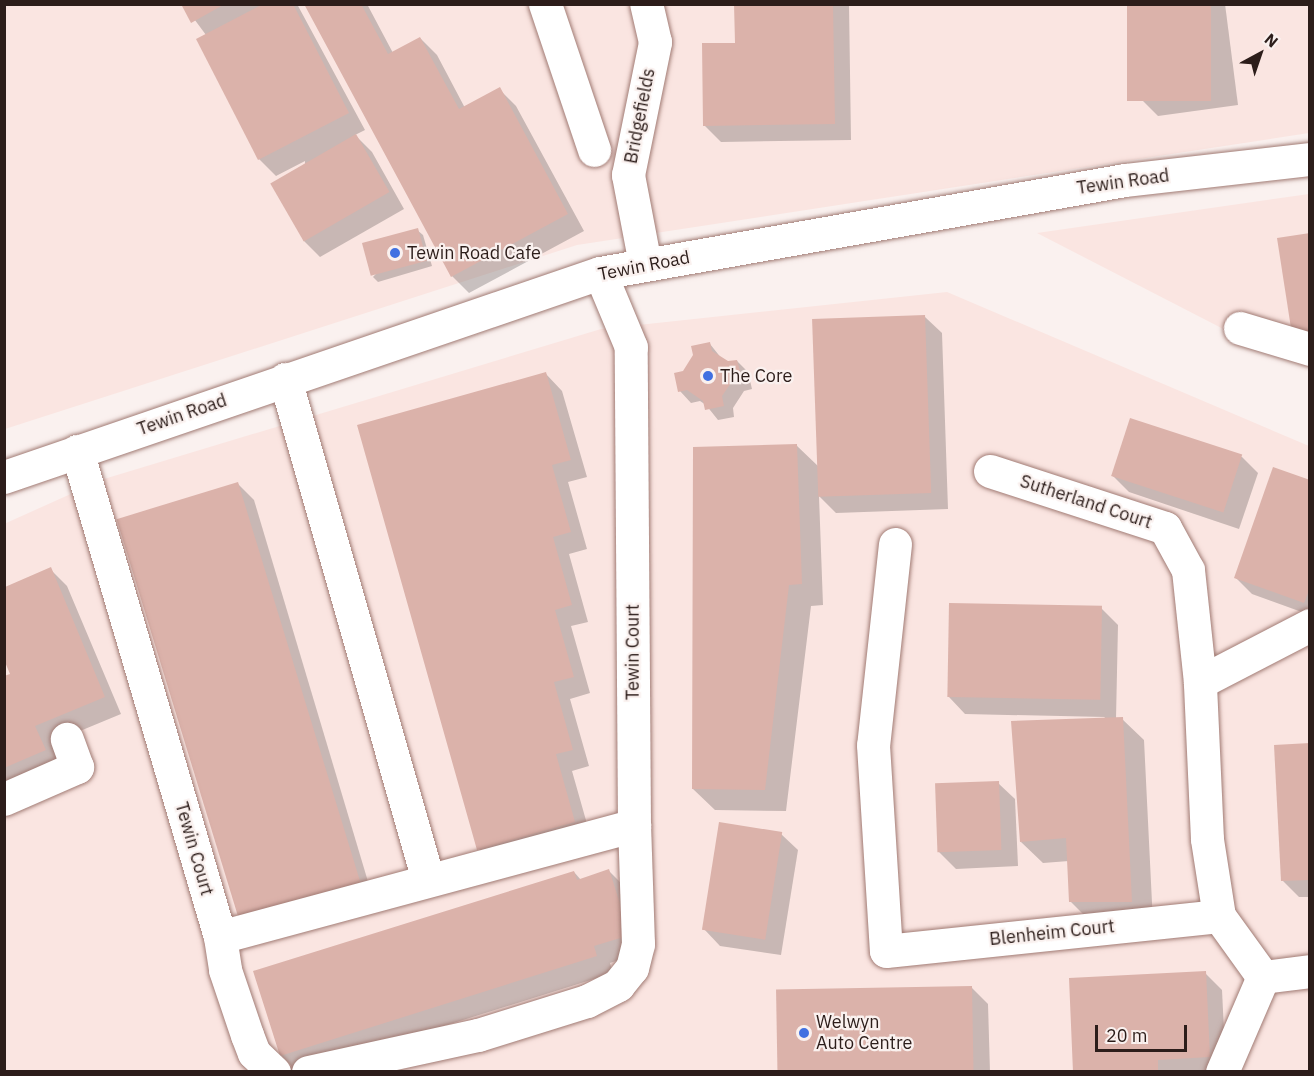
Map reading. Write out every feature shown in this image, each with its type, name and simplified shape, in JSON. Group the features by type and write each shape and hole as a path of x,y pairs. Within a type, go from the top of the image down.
{"street":[{"path":"545,4 594,150"},
{"name":"Bridgefields","path":"645,264 628,175 655,42 646,4"},
{"name":"Tewin Road","path":"4,477 600,273 1125,180 1310,159"},
{"name":"Tewin Court","path":"308,1071 478,1035 587,1001 618,985 632,968 638,944 634,825 631,347 600,273"},
{"path":"1240,328 1310,349"},
{"path":"285,379 428,880"},
{"name":"Tewin Court","path":"77,451 220,937 225,970 254,1053 274,1071"},
{"name":"Sutherland Court","path":"990,471 1165,528 1188,570 1200,682 1207,839 1219,916 1263,977"},
{"name":"Blenheim Court","path":"895,544 873,745 886,951 1219,916"},
{"path":"1200,682 1310,625"},
{"path":"4,800 77,767 67,739"},
{"path":"220,937 634,825"},
{"path":"1222,1071 1263,977 1310,971"}],"shaded area":[{"path":"5,5 1309,5 1309,133 577,245 5,429"},
{"path":"1309,194 1309,365 1270,353 1037,233"},
{"path":"947,292 1309,446 1309,1071 5,1071 4,524 104,479 601,329"}],"building":[{"path":"181,4 225,4 191,23"},
{"path":"263,4 293,4 349,113 258,160 196,39"},
{"path":"304,4 361,4 388,54 420,37 459,109 500,87 568,214 451,277"},
{"path":"734,4 833,4 835,124 703,126 702,43 735,43"},
{"path":"1127,4 1211,4 1211,101 1127,101"},
{"path":"356,134 390,192 304,242 270,184"},
{"name":"Tewin Road Cafe","path":"418,228 427,261 371,276 362,243"},
{"path":"1310,233 1310,339 1293,341 1277,238"},
{"path":"925,315 931,493 818,497 812,319"},
{"name":"The Core","path":"710,342 712,351 728,361 737,360 742,378 733,380 722,396 724,406 705,410 703,401 687,390 678,392 674,373 683,371 693,355 691,346"},
{"path":"546,372 571,460 552,465 571,532 553,537 572,605 555,610 574,677 554,682 573,750 556,754 575,822 477,850 357,425"},
{"path":"1130,418 1242,454 1223,512 1111,476"},
{"path":"797,444 802,584 789,585 765,790 692,789 693,447"},
{"path":"1273,467 1310,480 1310,588 1304,603 1234,578"},
{"path":"238,482 362,887 241,925 117,519"},
{"path":"51,567 105,697 35,726 46,750 4,768 4,676 10,674 5,662 5,587"},
{"path":"949,603 1102,606 1100,700 947,697"},
{"path":"1123,717 1132,902 1069,902 1066,838 1020,842 1011,721"},
{"path":"1310,743 1310,880 1281,881 1274,745"},
{"path":"999,781 1001,850 937,852 935,783"},
{"path":"719,822 782,832 765,940 702,930"},
{"path":"609,869 630,935 594,946 597,956 280,1056 253,971 574,871 577,880"},
{"path":"1206,971 1210,1057 1158,1060 1158,1072 1073,1072 1069,978"},
{"path":"972,986 974,1072 777,1072 776,989"}],"place":[{"name":"Tewin Road Cafe","path":"395,253"},
{"name":"The Core","path":"708,376"},
{"name":"Welwyn Auto Centre","path":"804,1033"}]}
